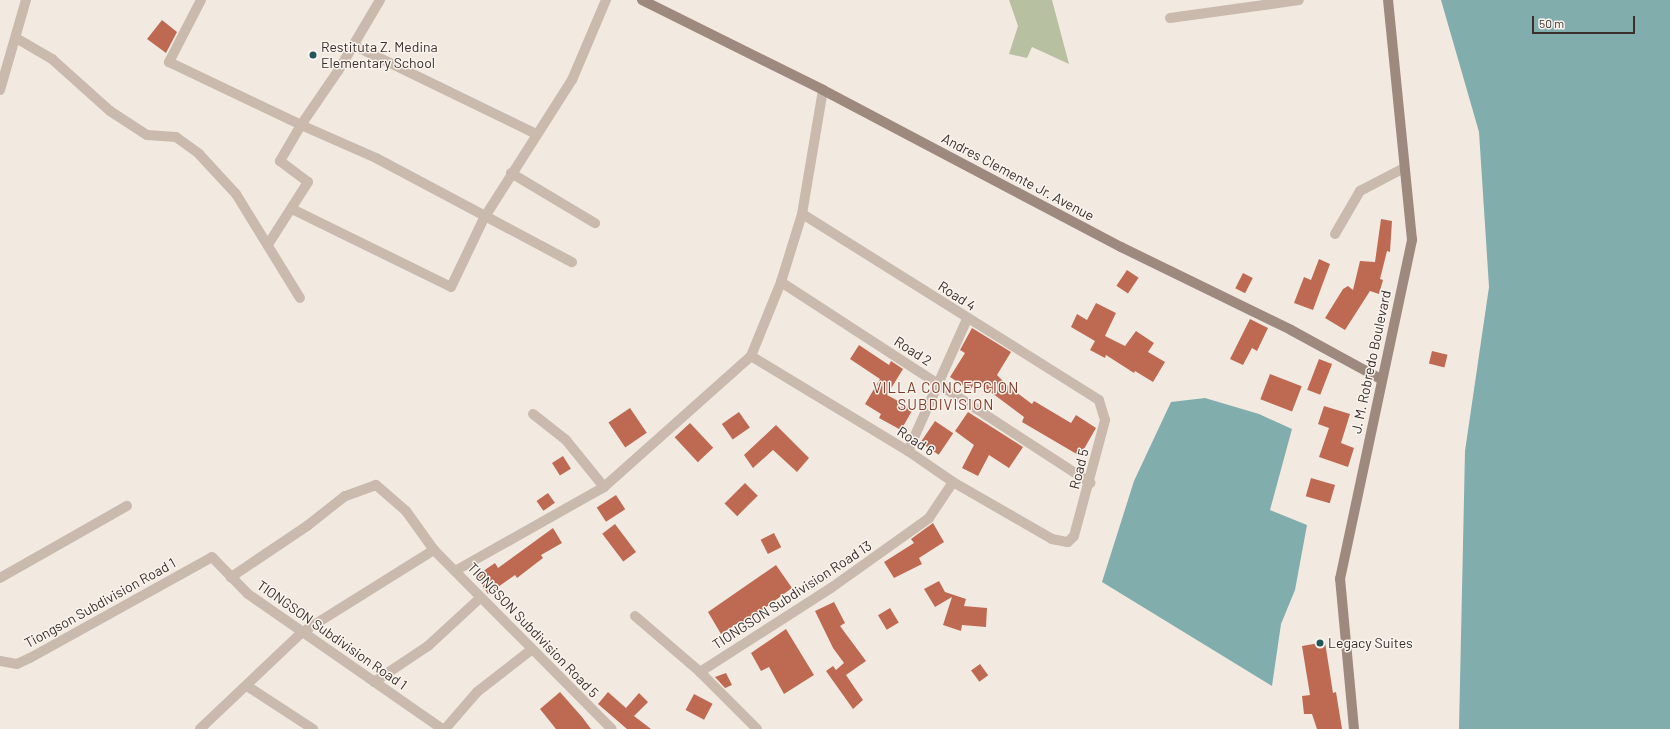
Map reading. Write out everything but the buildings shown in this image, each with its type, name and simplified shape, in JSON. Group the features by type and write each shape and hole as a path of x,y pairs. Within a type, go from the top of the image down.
{"main road":[{"name":"Andres Clemente Jr. Avenue","path":"642,0 822,90 1121,247 1291,330 1381,379"},
{"name":"J. M. Robredo Boulevard","path":"1354,729 1340,579 1381,379 1412,240 1388,0"}],"street":[{"path":"0,90 26,0"},
{"path":"201,0 169,62 301,125 376,158 484,218 572,262"},
{"path":"269,243 308,182 280,161 380,0"},
{"path":"292,209 451,287 484,218 511,173 572,80 606,0"},
{"path":"1170,18 1299,0"},
{"path":"16,38 52,59 116,115 147,135 176,137 199,154 236,194 269,243 300,298"},
{"path":"353,45 536,134"},
{"path":"455,571 604,487 751,356 781,282 802,214 822,90"},
{"path":"1335,234 1360,191 1404,168"},
{"path":"511,173 595,223"},
{"name":"Road 4","path":"802,214 967,319 1099,400"},
{"name":"Road 2","path":"781,282 1090,483"},
{"path":"908,451 967,319"},
{"name":"Road 6","path":"751,356 908,451 953,482 1052,538 1068,542"},
{"name":"Road 5","path":"1068,542 1074,536 1090,483 1105,420 1099,400"},
{"path":"533,414 566,440 604,487"},
{"name":"TIONGSON Subdivision Road 13","path":"700,672 831,588 929,518 953,482"},
{"name":"TIONGSON Subdivision Road 5","path":"232,578 307,526 344,496 376,485 406,511 434,550 480,598 612,729"},
{"path":"0,578 127,506"},
{"path":"200,729 247,686 301,633 434,550"},
{"name":"TIONGSON Subdivision Road 1","path":"212,558 248,594 301,633 439,728"},
{"name":"Tiongson Subdivision Road 1","path":"0,661 16,664 30,658 212,558"},
{"path":"374,682 428,646 480,598"},
{"path":"635,616 700,672 757,729"},
{"path":"439,728 477,692 532,650"},
{"path":"247,686 313,729"}],"green space":[{"path":"1009,0 1052,0 1069,64 1032,47 1027,58 1009,54 1018,26"}],"water":[{"path":"1441,0 1670,0 1670,729 1459,729 1465,451 1489,287 1479,132"},
{"path":"1205,398 1259,414 1292,429 1270,510 1307,525 1295,590 1281,624 1272,686 1102,582 1134,481 1171,402"}],"place":[{"name":"Restituta Z. Medina Elementary School","path":"313,55"},
{"name":"Legacy Suites","path":"1320,643"}],"district":[{"name":"VILLA CONCEPCION SUBDIVISION","path":"946,396"}]}
